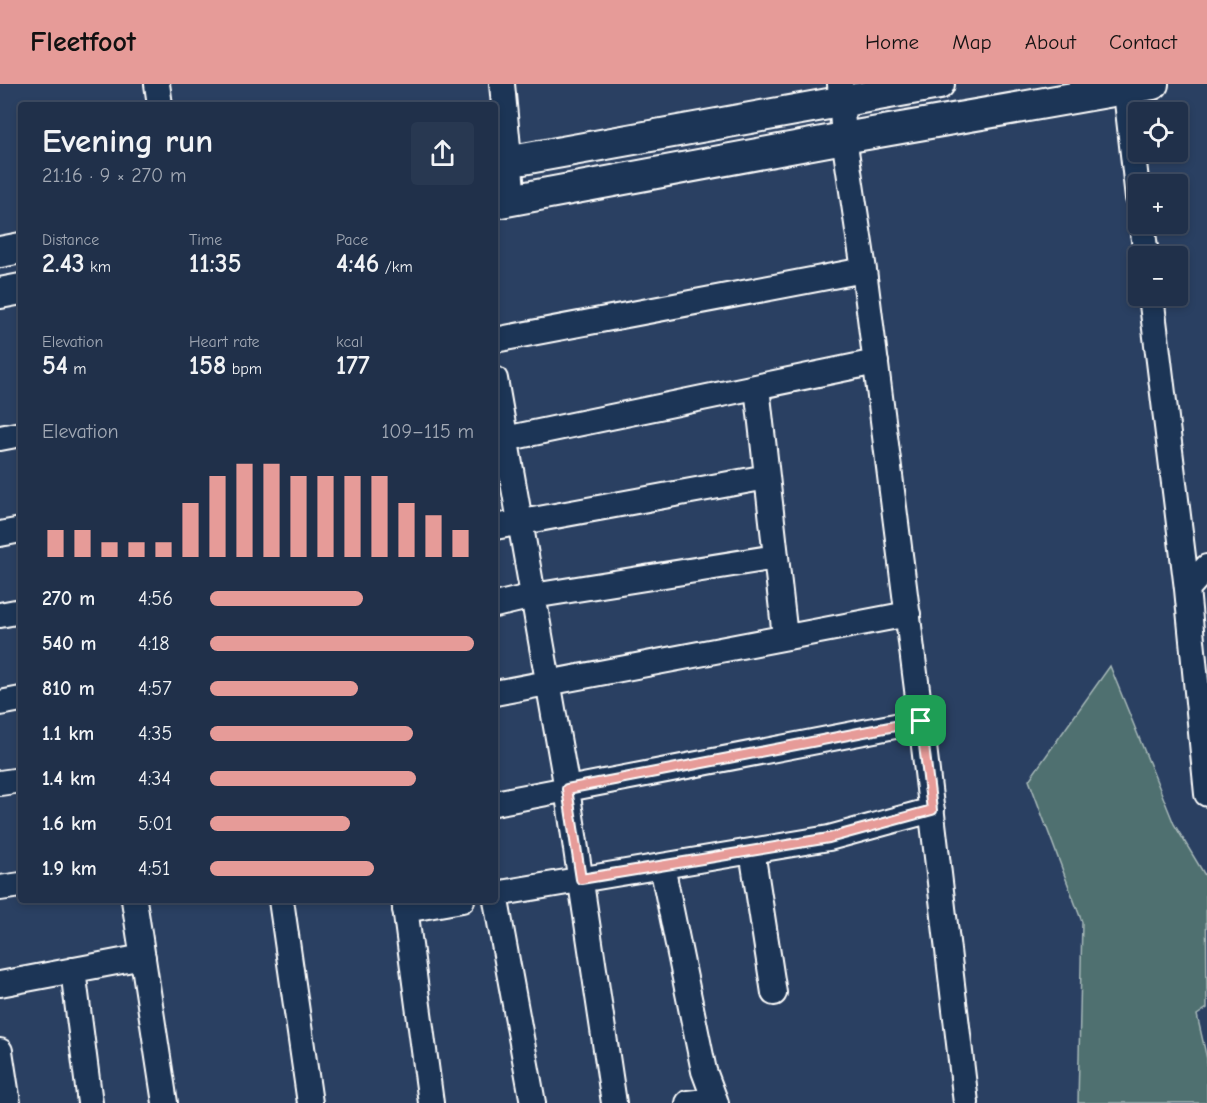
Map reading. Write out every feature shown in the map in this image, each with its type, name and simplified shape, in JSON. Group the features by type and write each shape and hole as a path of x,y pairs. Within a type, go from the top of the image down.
{"street":[{"path":"157,84 160,102"},
{"path":"502,84 504,201 1134,86 1137,174"},
{"path":"503,163 840,92 939,84"},
{"path":"840,92 844,138 864,270 908,614 966,1103"},
{"path":"0,252 18,249"},
{"path":"498,339 864,270"},
{"path":"0,293 18,290"},
{"path":"1152,306 1187,589 1207,794"},
{"path":"500,440 876,362"},
{"path":"756,387 785,637"},
{"path":"498,416 500,440 520,522 549,683 615,1103"},
{"path":"0,438 18,435"},
{"path":"498,526 767,477"},
{"path":"0,534 18,531"},
{"path":"498,604 533,596 776,557"},
{"path":"1187,589 1207,567"},
{"path":"0,615 18,612"},
{"path":"498,692 908,614"},
{"path":"0,703 18,700"},
{"path":"498,802 921,721"},
{"path":"0,783 18,780"},
{"path":"498,894 829,838 932,810"},
{"path":"752,851 774,993"},
{"path":"662,866 704,1071 715,1101 688,1103"},
{"path":"0,888 18,885"},
{"path":"134,903 165,1103"},
{"path":"281,903 310,1103"},
{"path":"427,903 404,905 431,1103"},
{"path":"496,903 533,1103"},
{"path":"0,984 143,957"},
{"path":"73,970 90,1103"},
{"path":"0,1051 8,1103"}],"green space":[{"path":"1110,666 1174,824 1206,877 1207,1008 1197,1015 1207,1059 1207,1103 1078,1103 1082,922 1029,780"}],"route":[{"path":"921,721 932,810 829,838 581,879 567,789 921,721"}]}
